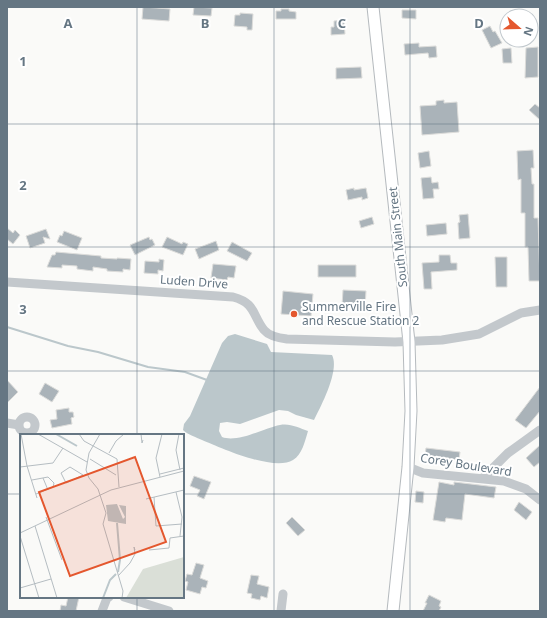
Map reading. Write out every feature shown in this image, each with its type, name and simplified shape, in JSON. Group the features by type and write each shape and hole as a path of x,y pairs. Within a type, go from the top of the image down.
{"main road":[{"name":"South Main Street","path":"373,7 409,342 411,412 408,467 393,611"}],"street":[{"name":"Luden Drive","path":"7,282 233,297 241,299 247,303 255,313 264,330 270,334 287,339 409,342 442,340 470,336 521,313 540,310"},
{"path":"7,424 19,425"},
{"path":"483,478 508,453 540,430"},
{"name":"Corey Boulevard","path":"408,467 423,473 504,481 526,489 540,500"},
{"path":"282,611 283,594"},
{"path":"102,611 107,598"},
{"path":"127,598 170,611"}],"shaded area":[{"path":"235,334 267,344 271,352 332,355 334,370 332,378 314,420 288,411 279,410 240,424 227,422 220,423 219,431 222,437 228,438 243,437 280,425 294,426 308,431 299,455 293,460 284,463 273,463 248,458 190,435 183,430 184,424 190,416 222,343 228,336"}],"building":[{"path":"143,7 170,9 169,21 142,19"},
{"path":"194,7 212,8 211,16 193,15"},
{"path":"281,9 289,9 289,11 296,12 296,19 276,19 276,11 281,11"},
{"path":"402,10 416,10 416,19 402,18"},
{"path":"240,13 253,14 252,30 247,30 247,27 234,26 235,15 240,15"},
{"path":"344,20 345,34 331,35 331,27 334,27 334,21"},
{"path":"490,26 493,32 495,31 499,38 499,44 491,48 482,30"},
{"path":"419,43 419,47 436,46 437,57 429,58 428,53 405,55 404,44"},
{"path":"511,48 512,63 503,63 502,49"},
{"path":"526,48 538,48 538,77 525,78"},
{"path":"361,67 362,78 336,79 336,68"},
{"path":"444,100 444,103 457,102 459,132 422,135 420,106 436,105 436,101"},
{"path":"535,104 540,108 540,120 529,110"},
{"path":"533,150 534,168 531,168 532,184 534,184 534,218 538,218 540,281 529,281 528,247 525,247 525,213 521,213 521,179 518,180 517,151"},
{"path":"429,151 431,166 420,168 418,153"},
{"path":"431,177 432,183 438,182 439,189 433,189 434,198 423,199 421,178"},
{"path":"354,188 354,190 366,188 368,198 362,200 362,197 348,200 346,190"},
{"path":"468,214 470,238 459,239 459,215"},
{"path":"372,217 374,224 361,228 359,221"},
{"path":"446,223 447,234 427,236 426,225"},
{"path":"7,228 13,233 15,230 20,235 13,244 7,239"},
{"path":"46,229 50,239 43,237 45,243 30,248 26,236"},
{"path":"64,231 82,238 77,250 57,242 60,235 62,236"},
{"path":"149,237 155,245 135,255 130,245"},
{"path":"167,237 182,244 183,242 188,244 183,255 162,247"},
{"path":"216,241 219,250 199,259 195,249"},
{"path":"232,242 252,253 247,261 227,251"},
{"path":"56,252 101,256 101,258 131,259 130,270 123,269 123,272 107,271 107,269 93,267 93,271 77,269 77,266 62,265 62,268 47,267 52,255 55,255"},
{"path":"439,255 450,255 451,263 457,263 457,270 431,272 432,289 424,289 422,263 439,262"},
{"path":"495,257 507,257 507,287 496,287"},
{"path":"159,259 164,260 163,271 158,270 158,274 144,273 145,261 159,262"},
{"path":"213,264 236,266 234,278 228,277 227,280 211,278"},
{"path":"318,265 356,265 356,277 318,277"},
{"path":"343,290 366,291 365,308 342,306"},
{"path":"283,291 313,294 311,316 281,314"},
{"path":"7,380 18,392 7,403"},
{"path":"45,383 59,391 52,402 39,394"},
{"path":"540,387 540,411 526,428 515,420"},
{"path":"69,408 69,412 73,412 74,417 71,418 72,424 52,428 50,420 57,419 56,410"},
{"path":"540,445 540,462 534,467 526,458"},
{"path":"426,448 460,452 459,460 425,456"},
{"path":"194,476 211,482 204,499 197,496 200,490 190,486"},
{"path":"439,482 454,485 454,482 496,487 494,498 465,494 462,520 446,518 445,522 433,520"},
{"path":"416,491 424,492 423,503 415,502"},
{"path":"519,502 532,512 526,520 514,510"},
{"path":"292,517 305,530 298,536 286,523"},
{"path":"196,563 204,565 200,578 208,581 206,588 202,587 200,594 186,590 188,582 185,581 187,574 192,575"},
{"path":"251,575 259,576 257,584 269,587 267,598 261,596 260,600 251,598 252,594 247,593"},
{"path":"429,595 441,601 439,611 423,611"},
{"path":"68,598 79,598 76,611 60,611 61,605 66,606"}],"waterway":[{"path":"7,327 68,346 98,352 148,367 185,372 207,380"}],"place":[{"name":"Summerville Fire and Rescue Station 2","path":"294,314"}]}
